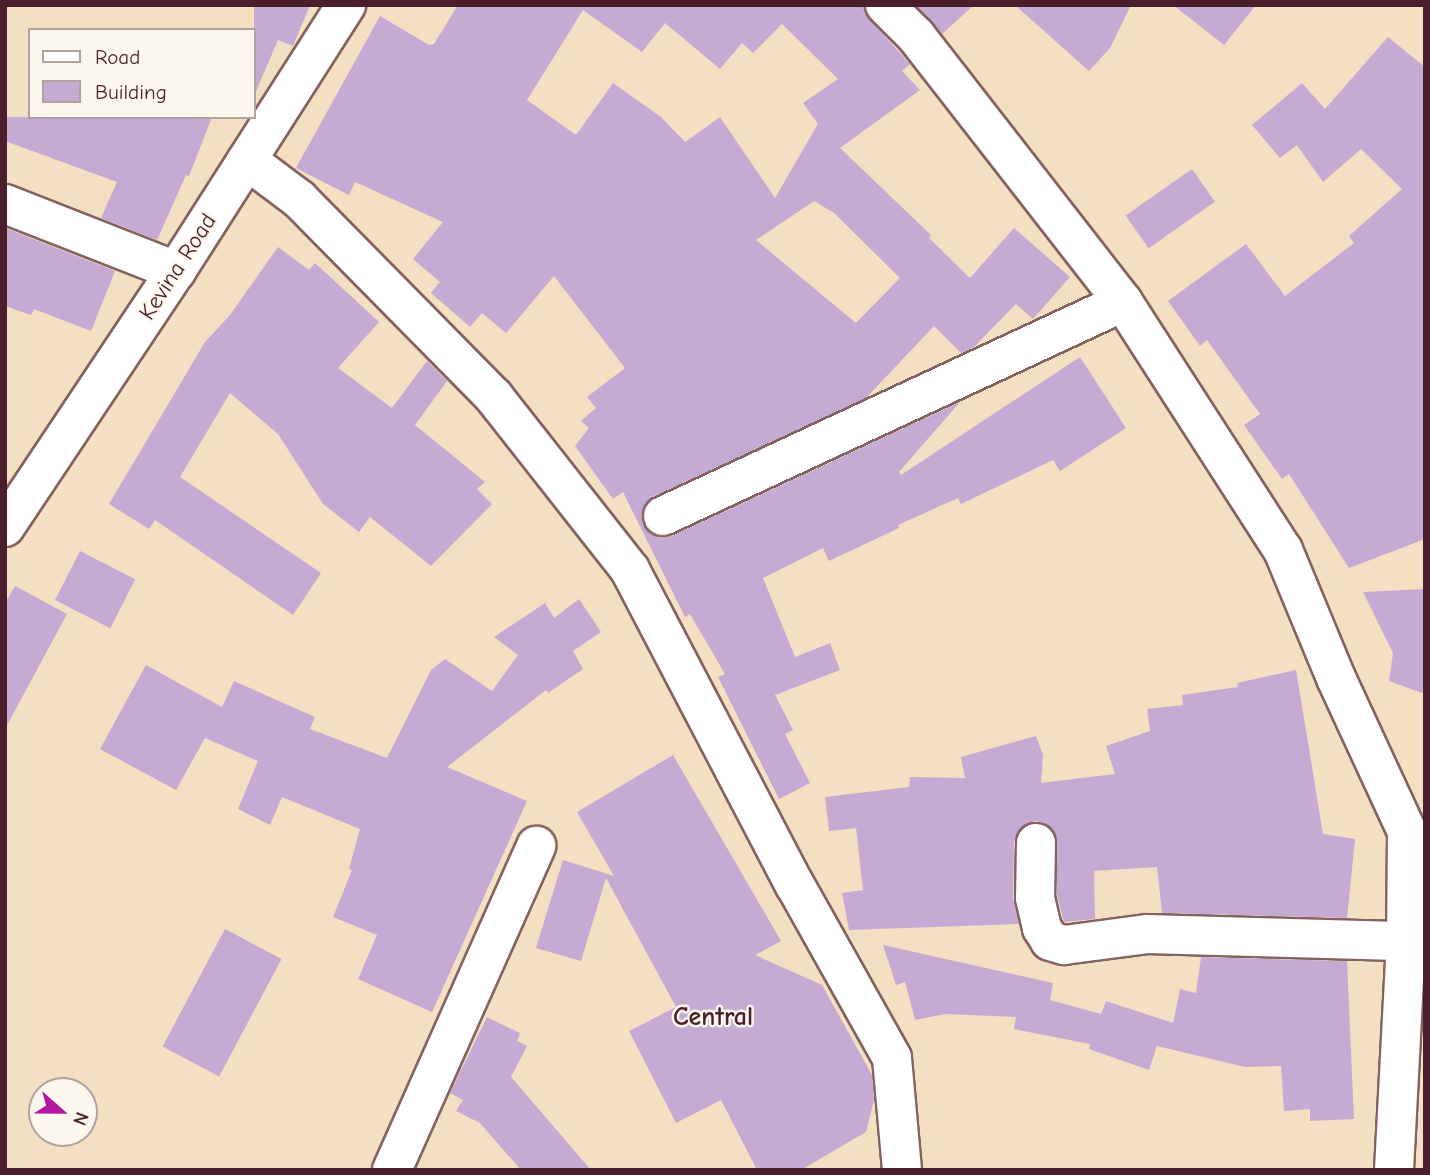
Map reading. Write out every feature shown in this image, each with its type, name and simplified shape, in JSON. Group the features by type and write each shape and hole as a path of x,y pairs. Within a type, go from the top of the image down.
{"street":[{"name":"Kevina Road","path":"5,527 176,271 346,5"},
{"path":"885,5 916,36 1123,302 1283,550 1336,678 1416,831 1406,942 1394,1170"},
{"path":"247,160 299,199 494,397 630,570 795,885 892,1058 902,1170"},
{"path":"5,204 176,271"},
{"path":"663,516 1123,302"},
{"path":"1036,843 1035,898 1042,928 1050,941 1064,945 1149,934 1406,942"},
{"path":"392,1170 536,846"}],"building":[{"path":"254,5 310,5 293,46 278,40 256,91 256,28"},
{"path":"458,5 864,5 870,20 910,64 902,71 920,90 840,148 931,235 929,238 970,278 1014,228 1070,277 1033,319 1016,304 974,347 961,353 934,326 866,398 654,496 645,504 641,515 644,526 660,538 672,536 960,402 899,472 901,475 1080,357 1126,428 1060,471 1053,460 961,504 958,498 898,525 899,528 829,561 823,548 763,578 795,657 830,643 840,670 775,695 793,730 785,734 810,783 779,799 718,677 725,674 690,614 685,617 623,492 613,499 575,446 589,428 581,421 596,408 587,397 625,368 554,276 506,333 482,313 470,327 431,293 440,282 413,259 443,222 355,182 349,195 296,168 380,16 429,45 434,44","holes":["583,10 642,52 665,23 720,69 742,43 753,53 782,24 838,79 803,103 818,124 775,198 720,117 685,142 661,117 613,83 576,135 527,100","814,201 834,213 900,278 856,323 756,240"]},
{"path":"916,5 974,5 942,34"},
{"path":"1015,5 1131,5 1110,48 1089,71"},
{"path":"1173,5 1256,5 1224,45"},
{"path":"1388,37 1425,67 1425,539 1349,568 1289,474 1282,479 1244,425 1260,414 1207,340 1200,346 1168,301 1246,244 1285,296 1354,243 1349,236 1402,189 1361,149 1323,182 1297,145 1280,158 1252,125 1302,83 1325,109"},
{"path":"5,117 211,119 189,176 186,175 157,240 101,218 117,182 5,141"},
{"path":"1192,169 1215,202 1149,248 1126,215"},
{"path":"5,228 115,271 91,331 34,309 31,315 5,306"},
{"path":"278,247 309,270 315,263 379,322 338,368 392,408 427,361 447,381 415,425 485,482 477,489 492,504 431,566 370,517 359,532 323,504 278,434 230,393 180,477 321,573 293,615 155,520 149,529 109,504 205,342 230,315"},
{"path":"80,551 135,579 110,628 55,600"},
{"path":"15,586 67,614 5,729 5,603"},
{"path":"1425,589 1425,694 1389,681 1393,653 1363,592"},
{"path":"579,599 601,632 573,651 583,669 548,693 546,690 447,767 527,801 432,1012 358,979 377,935 333,917 352,870 349,869 360,829 282,797 270,825 238,809 258,761 205,738 176,790 100,749 146,665 222,707 234,681 315,717 310,729 387,758 431,670 445,659 492,691 518,655 494,637 545,603 554,618"},
{"path":"1296,670 1323,834 1355,839 1347,918 1162,913 1157,867 1094,871 1095,919 1064,922 1057,896 1055,833 1047,824 1036,821 1026,824 1018,831 1014,842 1013,898 1019,924 849,930 842,893 863,890 856,828 829,831 825,797 909,787 910,777 965,778 961,757 1036,736 1043,755 1041,783 1115,774 1106,746 1150,731 1147,709 1183,705 1182,695 1238,687 1237,683"},
{"path":"673,755 781,941 755,955 822,985 872,1075 874,1100 866,1132 801,1170 757,1170 721,1100 676,1123 629,1031 676,1007 606,878 581,961 536,948 563,860 614,876 577,812"},
{"path":"225,929 282,959 219,1076 163,1046"},
{"path":"883,945 1053,983 1050,1000 1101,1014 1106,1001 1173,1023 1180,989 1196,993 1201,957 1347,961 1354,1119 1310,1121 1310,1109 1284,1111 1281,1066 1245,1067 1157,1046 1149,1070 1089,1049 1090,1044 1014,1029 1016,1017 945,1014 915,1020 905,982 896,985"},
{"path":"487,1017 520,1033 517,1041 527,1046 511,1077 591,1170 521,1170 480,1123 456,1111 463,1100 450,1093"}],"district":[{"name":"Central","path":"713,1018"}]}
